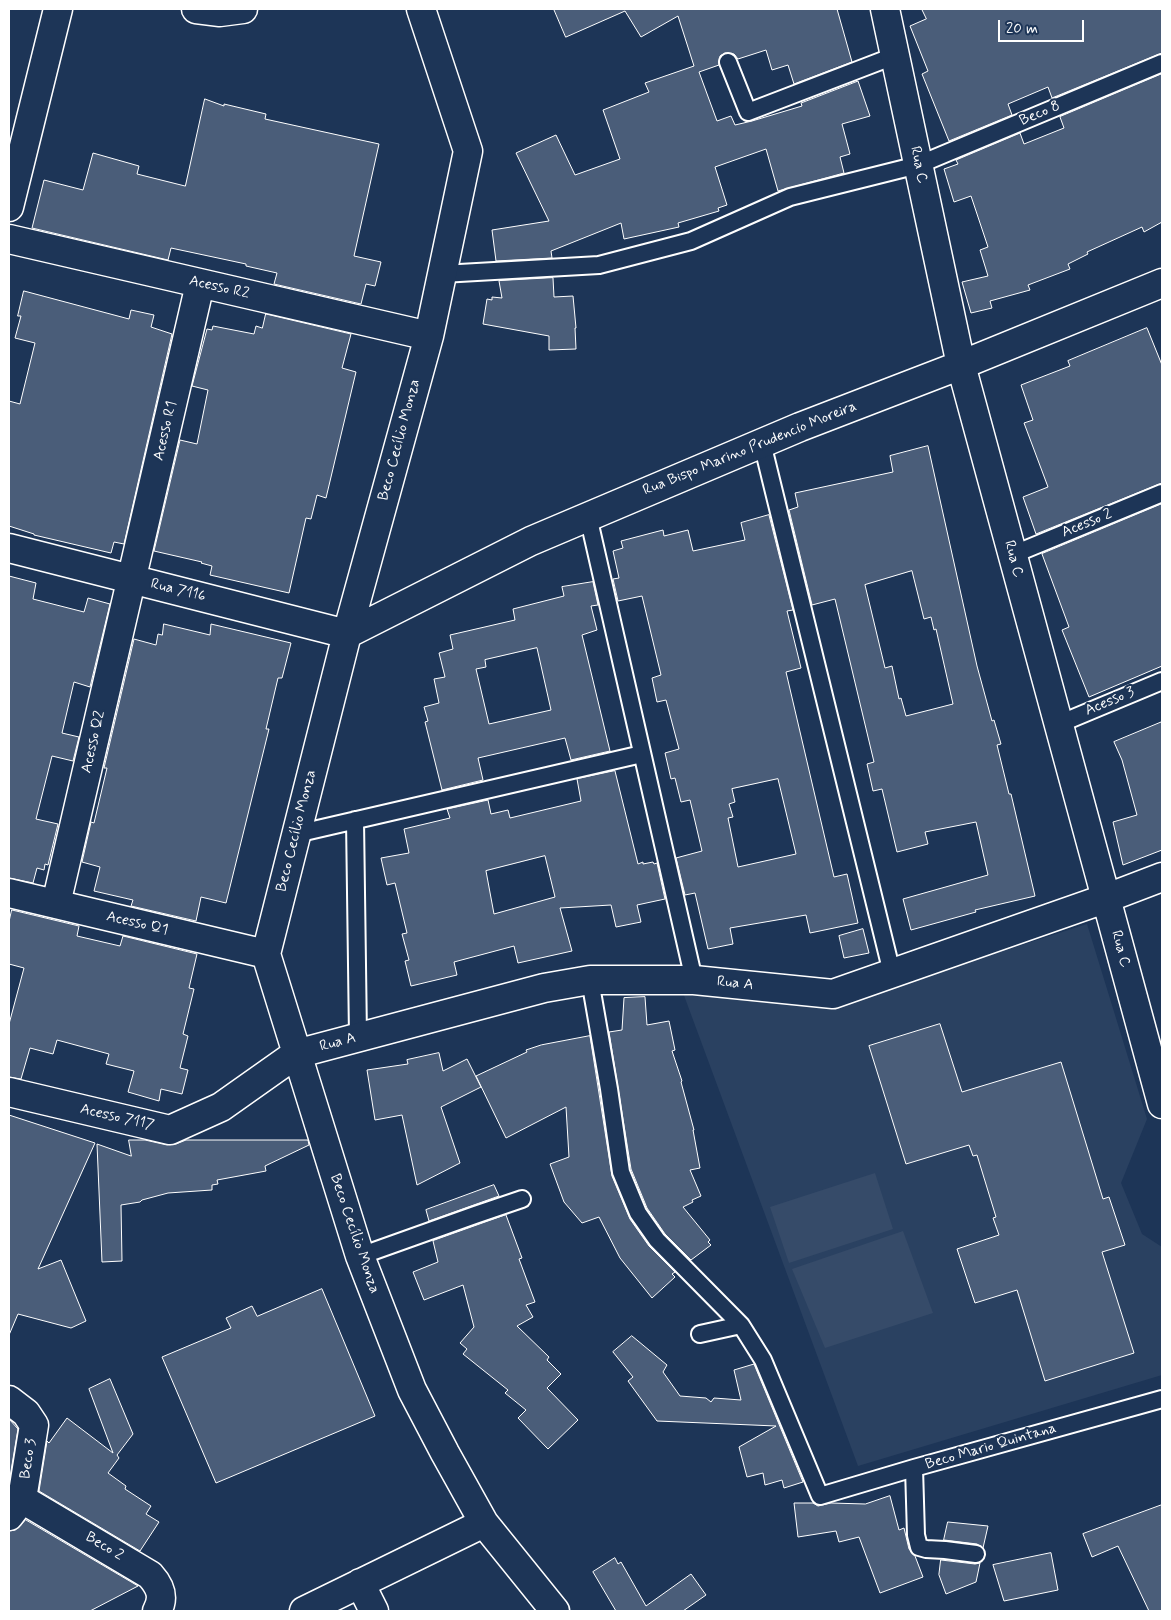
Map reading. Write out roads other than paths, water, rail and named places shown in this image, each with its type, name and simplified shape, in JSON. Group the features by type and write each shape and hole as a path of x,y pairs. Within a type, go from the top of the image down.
{"street":[{"path":"9,207 58,9"},
{"path":"196,9 220,12 243,9"},
{"name":"Beco Cecílio Monza","path":"421,9 468,151 429,336 347,634 266,954 360,1256 412,1390 484,1523 555,1611"},
{"name":"Rua C","path":"885,9 960,365 1106,898 1159,1076 1162,1104"},
{"name":"Acesso R2","path":"9,239 429,336"},
{"name":"Rua Bispo Marino Prudencio Moreira","path":"347,634 531,540 762,443 960,365 1162,282"},
{"name":"Acesso R1","path":"132,579 200,284"},
{"name":"Rua 7116","path":"9,548 347,634"},
{"name":"Acesso Q2","path":"56,904 132,579"},
{"name":"Rua A","path":"296,1054 544,988 590,980 694,980 833,994 1106,898 1162,876"},
{"name":"Acesso Q1","path":"9,893 266,954"},
{"name":"Acesso 7117","path":"9,1092 170,1130 221,1107 296,1054"},
{"name":"Beco 3","path":"9,1400 26,1413 34,1425 15,1507"},
{"name":"Beco 2","path":"15,1507 150,1575 158,1584 162,1598 159,1610 157,1611"},
{"path":"304,1611 484,1523"},
{"path":"360,1583 374,1611"}],"lane":[{"path":"728,62 748,112 894,56"},
{"name":"Beco 8","path":"442,274 599,264 691,241 790,197 918,166 1162,64"},
{"path":"762,443 892,973"},
{"name":"Acesso 2","path":"1012,555 1162,493"},
{"path":"588,516 694,980"},
{"name":"Acesso 3","path":"1059,724 1162,681"},
{"path":"296,834 642,754"},
{"path":"355,820 358,1037"},
{"path":"590,980 621,1172 638,1213 657,1240 741,1325"},
{"path":"360,1256 522,1199"},
{"path":"700,1334 741,1325"},
{"name":"Beco Mario Quintana","path":"741,1325 764,1360 820,1496 1162,1399"},
{"path":"914,1468 916,1535 919,1547 976,1554"}]}
